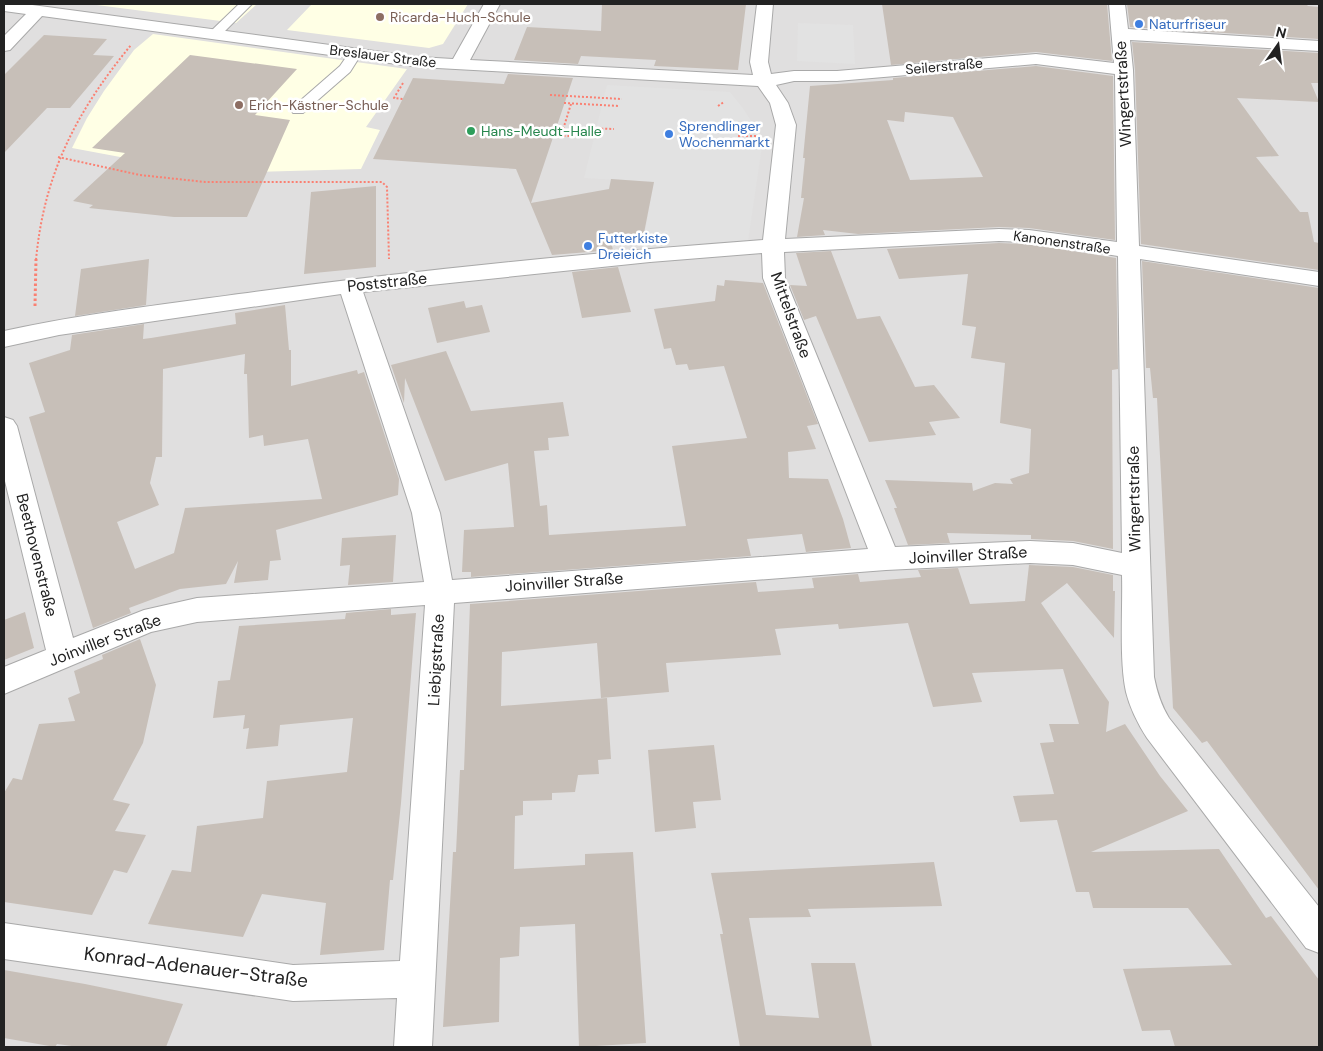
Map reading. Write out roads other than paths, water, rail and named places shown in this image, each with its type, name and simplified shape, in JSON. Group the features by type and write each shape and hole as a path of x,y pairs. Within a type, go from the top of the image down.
{"street":[{"path":"459,64 492,4"},
{"name":"Mittelstraße","path":"765,4 759,62 764,80 779,103 786,125 772,246 773,268 778,288 886,559"},
{"name":"Wingertstraße","path":"1117,4 1124,70 1139,677 1142,696 1148,713 1158,728 1319,935"},
{"name":"Breslauer Straße","path":"4,6 419,62 764,80"},
{"path":"4,46 38,11"},
{"path":"1120,34 1319,46"},
{"name":"Seilerstraße","path":"764,80 794,76 837,76 1021,59 1049,60 1124,70"},
{"name":"Kanonenstraße","path":"772,246 1007,235 1028,236 1319,279"},
{"name":"Poststraße","path":"4,339 69,326 350,286 650,255 772,246"},
{"name":"Liebigstraße","path":"350,286 426,513 440,591 413,1047"},
{"name":"Beethovenstraße","path":"4,426 63,656"},
{"name":"Joinviller Straße","path":"4,681 161,616 196,610 886,559 1030,552 1073,554 1136,567"},
{"name":"Konrad-Adenauer-Straße","path":"4,941 293,983 418,979"}],"lane":[{"path":"216,34 246,4"},
{"path":"298,110 345,69 356,53"}],"place":[{"name":"Ricarda-Huch-Schule","path":"380,17"},
{"name":"Naturfriseur","path":"1139,24"},
{"name":"Erich-Kästner-Schule","path":"239,105"},
{"name":"Hans-Meudt-Halle","path":"471,131"},
{"name":"Sprendlinger Wochenmarkt","path":"669,134"},
{"name":"Futterkiste Dreieich","path":"588,246"}]}
